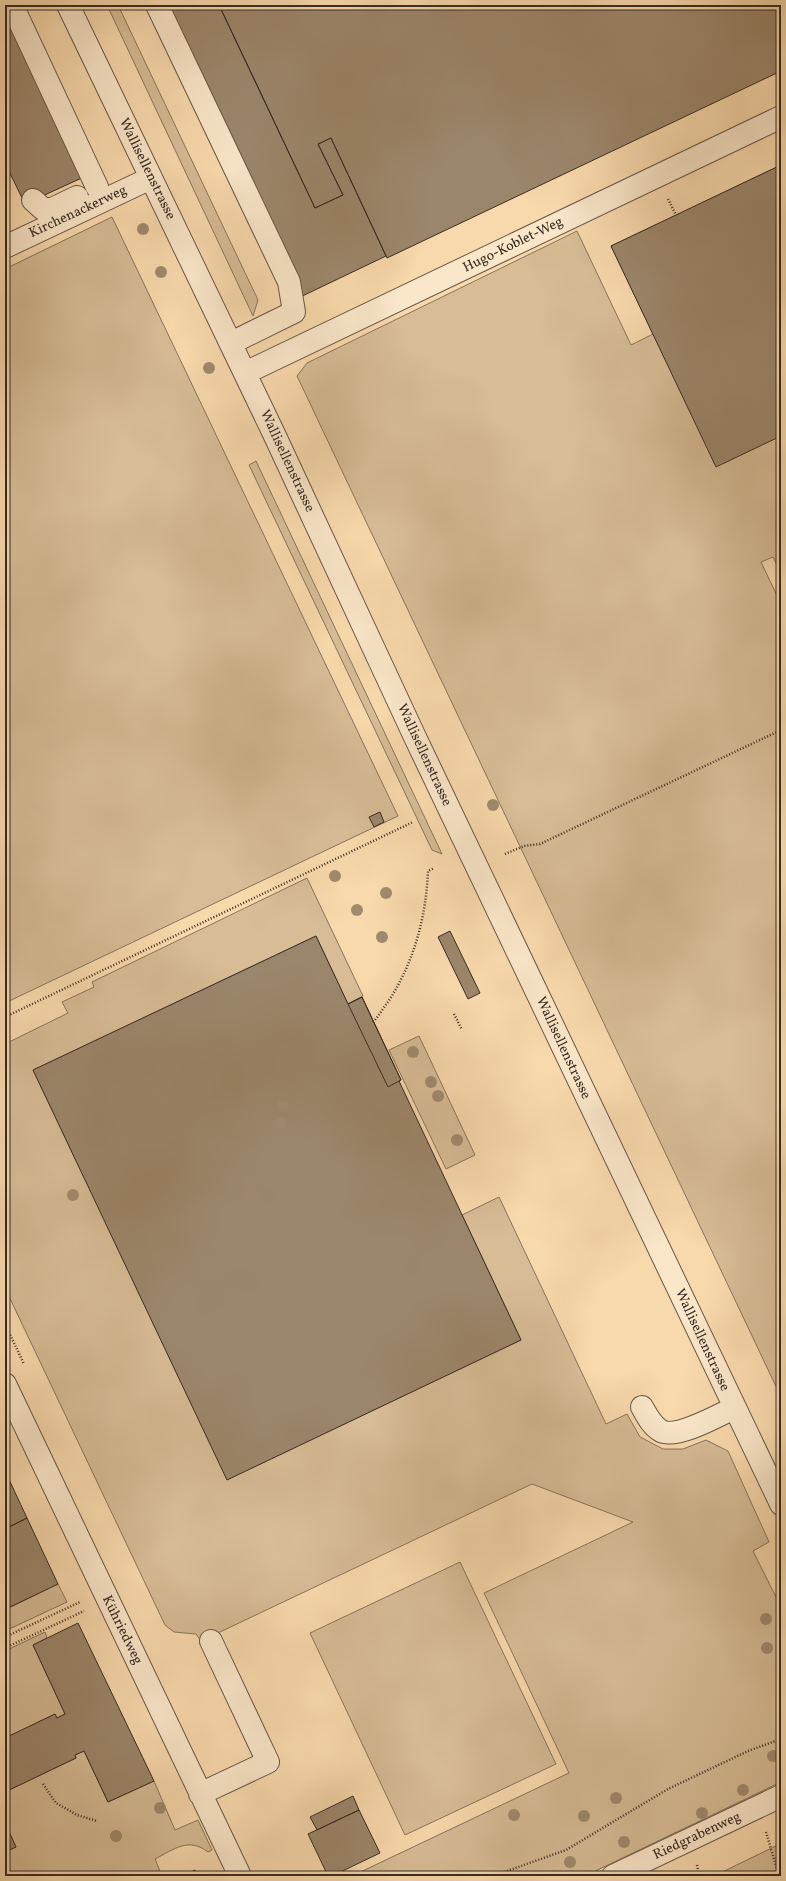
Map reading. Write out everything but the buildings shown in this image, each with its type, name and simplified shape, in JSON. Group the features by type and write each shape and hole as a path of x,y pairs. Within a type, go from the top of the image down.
{"street":[{"path":"12,5 97,188"},
{"name":"Wallisellenstrasse","path":"68,5 231,343 414,735 781,1504"},
{"path":"157,5 289,282 294,312 231,343"},
{"name":"Hugo-Koblet-Weg","path":"245,373 781,117"},
{"path":"33,200 43,209 52,209 97,188 148,171"},
{"name":"Kirchenackerweg","path":"5,247 148,171"},
{"name":"Kühriedweg","path":"5,1384 240,1876"},
{"path":"642,1407 648,1420 662,1431 678,1432 734,1408"},
{"path":"200,1794 268,1762 211,1641"},
{"name":"Riedgrabenweg","path":"613,1876 781,1796"}],"path":[{"path":"505,854 524,846 540,844 781,730"},
{"path":"5,1017 413,822"},
{"path":"373,1022 393,993 409,963 420,932 424,914 428,871 434,868"},
{"path":"309,872 311,876"},
{"path":"454,1014 462,1030"},
{"path":"5,1637 81,1601"},
{"path":"5,1648 85,1610"},
{"path":"493,1876 566,1850 668,1789 748,1751 781,1739"},
{"path":"43,1784 56,1804 77,1815 97,1821"},
{"path":"759,1806 777,1869"},
{"path":"506,1871 508,1876"}],"shaded area":[{"path":"107,5 118,5 258,300 253,316"},
{"path":"781,165 781,573 773,557 761,562 781,604 781,1397 297,376 307,363 577,231 631,345 653,334 611,246"},
{"path":"112,217 398,816 5,1003 5,269"},
{"path":"256,461 442,854 432,850 249,465"},
{"path":"307,878 363,996 348,1004 316,936 33,1070 228,1479 521,1340 462,1215 499,1197 606,1424 627,1414 640,1437 663,1449 683,1449 706,1440 728,1451 769,1542 753,1551 781,1607 781,1782 585,1876 352,1876 569,1773 484,1593 633,1522 532,1484 201,1641 196,1634 174,1632 165,1625 5,1288 5,1044 68,1013 62,1002 94,987 92,982"},
{"path":"419,1036 475,1155 446,1169 389,1050"},
{"path":"460,1562 556,1764 405,1835 310,1633"},
{"path":"58,1584 67,1602 5,1631 5,1596 11,1607"},
{"path":"45,1632 47,1638 33,1645 65,1714 57,1718 55,1714 5,1738 5,1651"},
{"path":"84,1751 108,1802 154,1781 175,1830 198,1820 212,1850 208,1852 194,1845 175,1848 155,1859 162,1876 5,1876 11,1872 5,1859 5,1852 16,1847 5,1823 5,1792 76,1758 75,1755"},
{"path":"778,1845 781,1858 781,1874 777,1876 714,1876"}]}
